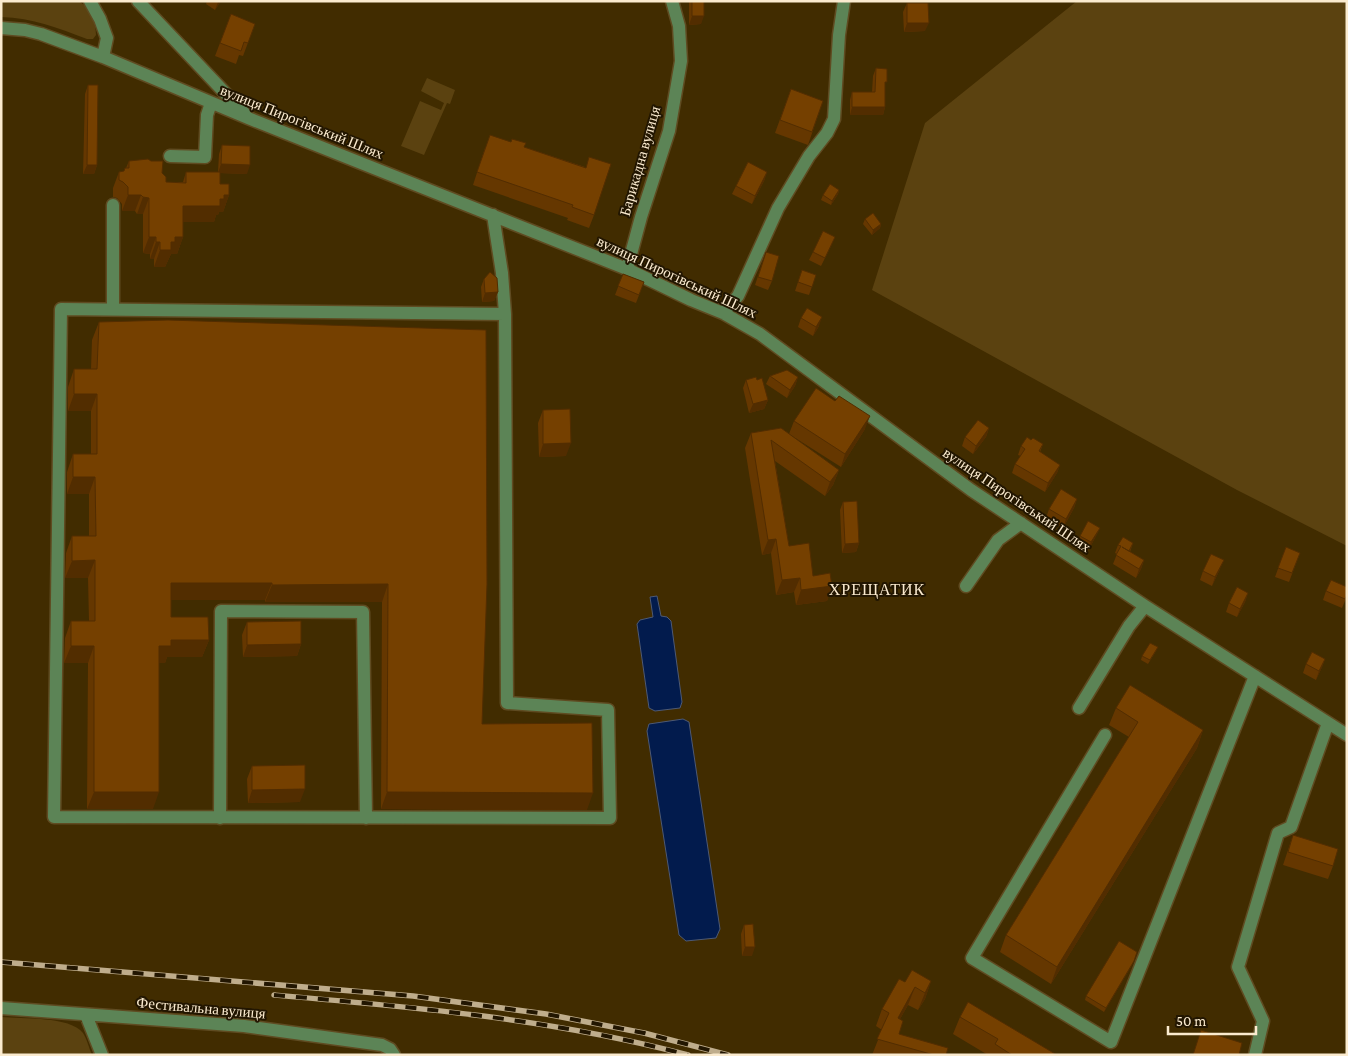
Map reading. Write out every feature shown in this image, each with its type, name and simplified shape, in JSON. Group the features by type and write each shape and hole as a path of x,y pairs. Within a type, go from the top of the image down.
{"street":[{"path":"90,1 100,19 107,38 103,57"},
{"path":"138,1 248,118"},
{"name":"Барикадна вулиця","path":"627,269 641,216 669,131 681,61 679,26 672,1"},
{"path":"723,313 738,296 778,208 810,156 827,133 834,119 839,35 844,1"},
{"name":"вулиця Пирогівський Шлях","path":"1,28 25,30 41,34 103,57 248,118 627,269 691,300 723,313 760,334 971,490 1145,606 1347,735"},
{"path":"170,156 205,157 207,115 211,103"},
{"path":"113,205 113,310"},
{"path":"493,216 502,273 505,314 507,703 608,710 610,818 54,818 61,309 505,314"},
{"path":"966,586 998,540 1021,523"},
{"path":"1079,708 1129,626 1145,606"},
{"path":"220,818 221,611 363,612 366,818"},
{"path":"1105,735 972,958 1112,1042 1255,676"},
{"path":"1255,1055 1263,1021 1238,967 1278,833 1292,827 1328,723"},
{"name":"Фестивальна вулиця","path":"1,1008 244,1026 382,1045 390,1049 394,1055"},
{"path":"86,1015 102,1055"}],"shaded area":[{"path":"1,1 79,1 92,16 96,35 93,39 87,39 55,27 1,17"},
{"path":"1077,1 1347,1 1347,546 1237,490 872,290 925,123"},
{"path":"427,78 455,90 450,104 447,103 424,155 401,146 420,101 441,110 444,103 421,91"},
{"path":"1,1017 45,1019 68,1024 83,1033 92,1055 1,1055"}],"water":[{"path":"657,596 661,616 667,617 671,621 682,702 680,708 655,711 649,708 637,624 640,620 653,617 650,597"},
{"path":"683,719 689,722 720,929 716,938 686,941 679,935 647,731 649,724"}],"building":[{"path":"692,1 704,1 704,16 692,16"},
{"path":"907,3 928,3 929,23 907,23"},
{"path":"231,14 255,24 248,43 244,42 241,51 220,43"},
{"path":"876,68 887,69 885,107 852,107 852,92 875,92"},
{"path":"88,85 98,85 97,165 87,165"},
{"path":"791,89 823,101 812,132 780,120"},
{"path":"490,135 511,142 512,139 526,143 524,147 586,168 589,157 611,164 594,215 572,207 573,205 477,172"},
{"path":"222,145 250,146 250,165 221,164"},
{"path":"148,159 151,161 163,161 162,173 166,177 166,182 186,183 186,172 220,172 220,184 229,184 229,195 224,195 224,199 220,199 220,206 183,206 183,237 175,237 175,242 171,242 171,250 160,250 160,242 156,242 156,237 149,237 149,198 141,195 128,195 128,187 119,180 119,172 129,168 129,161"},
{"path":"748,162 767,172 755,196 736,186"},
{"path":"830,184 839,190 832,201 823,195"},
{"path":"873,213 881,224 873,230 865,219"},
{"path":"823,231 835,237 825,258 813,252"},
{"path":"766,252 779,256 772,281 758,277"},
{"path":"802,270 816,275 812,287 798,282"},
{"path":"490,272 497,278 498,292 485,293 484,279"},
{"path":"623,274 644,282 639,295 618,286"},
{"path":"807,308 822,317 816,327 801,318"},
{"path":"168,320 486,330 487,584 482,724 592,723 593,793 387,792 388,584 272,585 272,583 171,583 171,617 208,617 209,640 171,640 171,646 159,646 159,792 94,792 94,646 71,646 71,621 95,621 95,560 72,561 72,536 96,536 95,477 73,477 73,454 97,454 97,394 74,394 74,369 97,369 99,322"},
{"path":"787,370 798,377 790,390 770,376"},
{"path":"756,377 757,380 762,378 768,400 753,404 746,380"},
{"path":"816,388 835,401 839,396 870,416 845,454 794,421"},
{"path":"570,409 571,443 543,444 543,410"},
{"path":"978,420 989,428 976,446 965,437"},
{"path":"781,428 839,470 830,482 771,440 789,546 809,543 813,576 830,573 832,586 801,590 800,578 782,580 776,539 768,540 751,433"},
{"path":"1027,437 1043,444 1039,451 1060,465 1048,483 1015,464 1025,449 1021,446"},
{"path":"1061,489 1077,499 1066,519 1049,509"},
{"path":"857,501 859,543 845,544 843,502"},
{"path":"1088,521 1100,528 1091,542 1080,536"},
{"path":"1123,537 1133,543 1129,551 1122,547 1144,560 1139,569 1116,555 1121,546 1118,545"},
{"path":"1286,547 1300,553 1292,573 1278,568"},
{"path":"1211,554 1224,560 1215,577 1203,571"},
{"path":"1331,580 1347,587 1345,599 1326,591"},
{"path":"1237,587 1248,593 1240,609 1229,603"},
{"path":"301,621 301,644 247,645 247,622"},
{"path":"1150,643 1158,647 1150,660 1142,656"},
{"path":"1312,652 1325,659 1319,671 1306,664"},
{"path":"1130,685 1203,730 1057,967 1006,935 1138,722 1116,708"},
{"path":"305,765 305,789 252,790 252,766"},
{"path":"1293,835 1338,849 1333,866 1288,852"},
{"path":"753,924 755,947 745,947 744,925"},
{"path":"1119,941 1137,952 1134,961 1106,1008 1086,996"},
{"path":"912,970 931,981 925,993 915,987 898,1018 903,1021 899,1034 948,1048 946,1055 934,1055 877,1039 889,1013 882,1009 899,979 905,982"},
{"path":"968,1002 1057,1055 1012,1055 995,1044 998,1039 960,1017"},
{"path":"1201,1030 1242,1043 1239,1055 1193,1055"}],"railway":[{"path":"1,962 413,996 546,1014 644,1033 728,1055"},
{"path":"274,995 378,1004 534,1023 586,1032 688,1055"}],"district":[{"name":"ХРЕЩАТИК","path":"877,589"}]}
